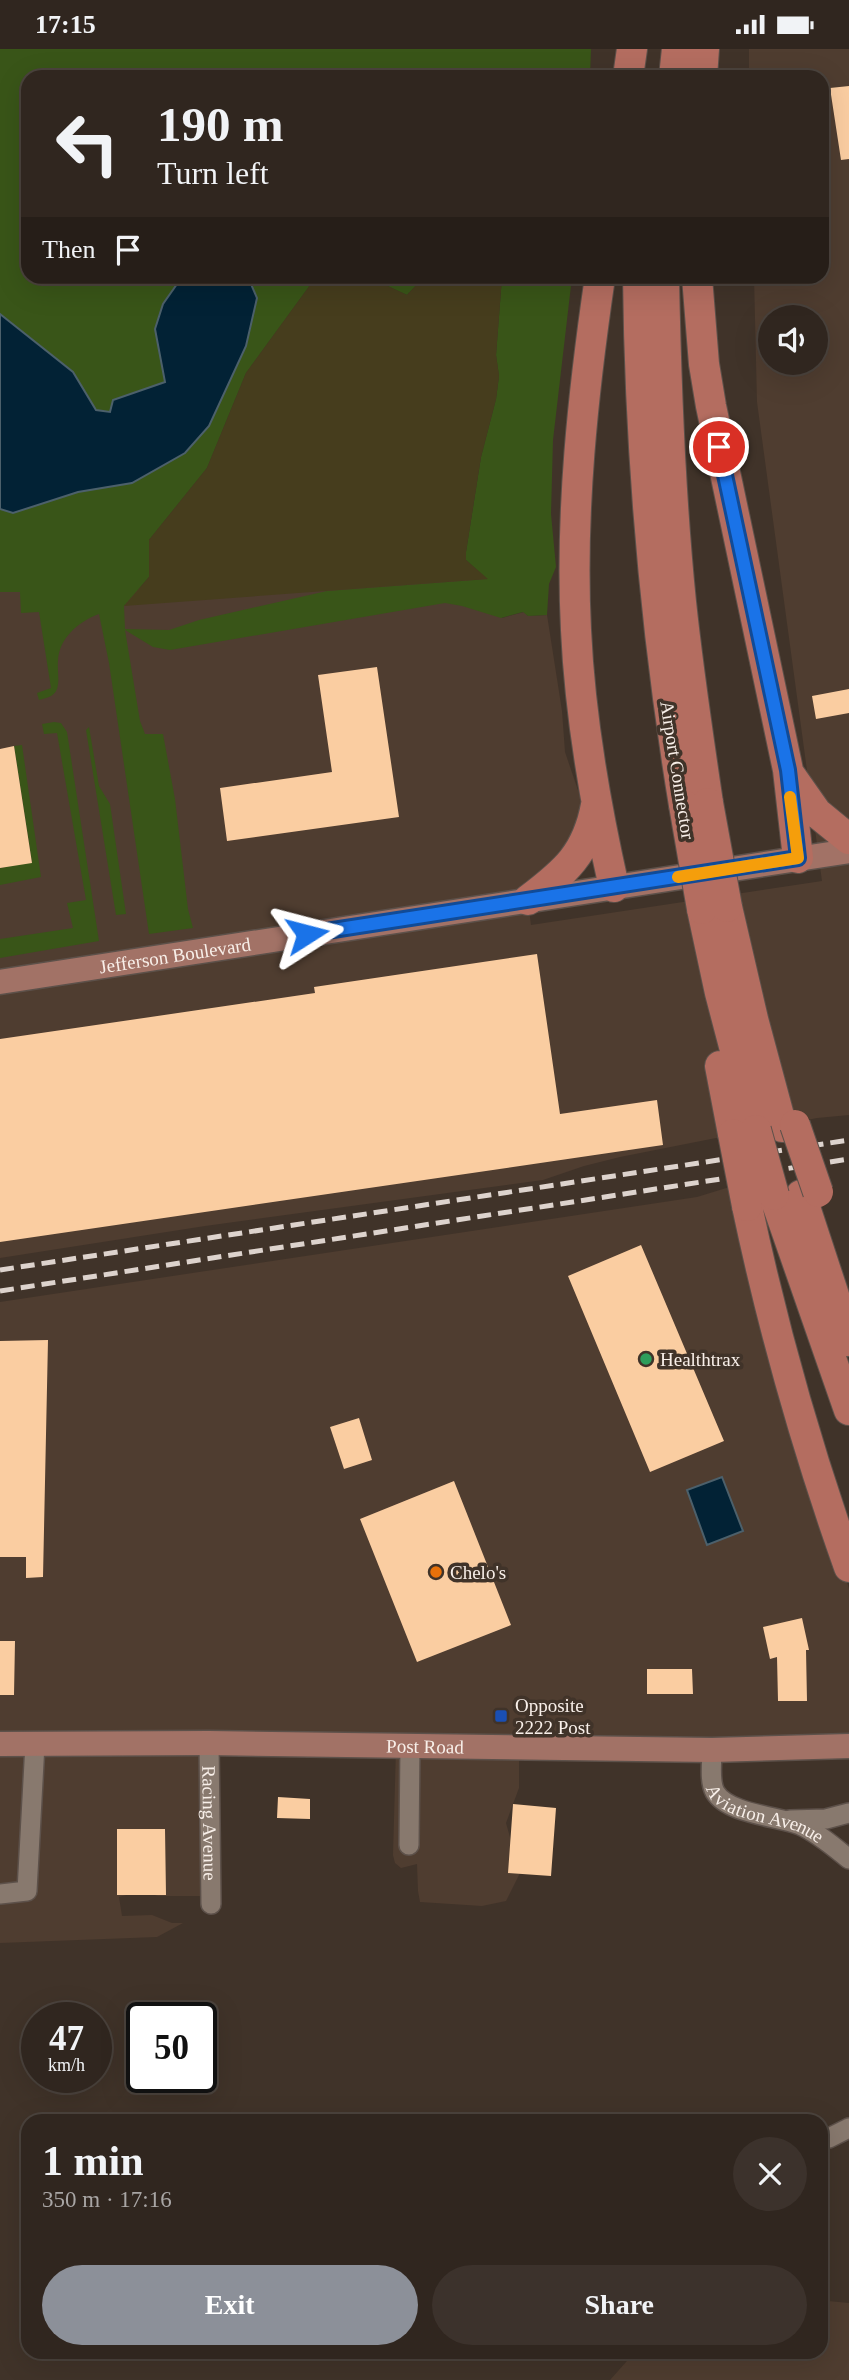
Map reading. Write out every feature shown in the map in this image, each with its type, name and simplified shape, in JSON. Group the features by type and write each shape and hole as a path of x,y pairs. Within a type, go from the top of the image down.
{"highway":[{"path":"629,70 632,49"},
{"path":"640,70 641,49"},
{"path":"675,70 677,49"},
{"path":"702,70 704,49"},
{"path":"599,284 591,336 581,447 574,582 579,680 596,802 614,887"},
{"name":"Airport Connector","path":"638,284 647,510 658,629 696,804 712,914 753,1020 766,1129 798,1194 849,1341"},
{"name":"Airport Connector","path":"664,284 667,408 696,804"},
{"path":"698,284 711,406 788,770 798,858"},
{"path":"788,770 817,813 849,839"},
{"path":"528,900 576,858 590,829 596,802"},
{"path":"712,914 715,1040 766,1129 747,1206 768,1301 799,1417 849,1567"},
{"path":"798,1194 849,1277"},
{"name":"Airport Connector","path":"798,1194 849,1410"}],"main road":[{"name":"Jefferson Boulevard","path":"0,982 849,851"},
{"name":"Post Road","path":"0,1744 209,1742 712,1750 849,1747"}],"street":[{"name":"Racing Avenue","path":"209,1742 211,1904"},
{"path":"0,1894 27,1891 35,1744"},
{"path":"409,1845 410,1745"},
{"name":"Aviation Avenue","path":"712,1750 714,1791 723,1801 738,1809 786,1820 817,1835 849,1859"},
{"path":"786,1820 826,1819 849,1813"},
{"path":"849,2130 829,2138 849,2144"}],"shaded area":[{"path":"749,49 849,49 849,1115 817,1118 620,1157 543,1180 205,1226 0,1258 0,592 488,579 502,618 524,612 528,616 547,615 562,711 565,752 584,808 580,839 527,894 531,925 822,881 757,402 754,284 829,284 829,70 749,70"},
{"path":"736,1185 849,1589 849,1751 519,1753 519,1788 506,1823 520,1873 506,1901 482,1906 420,1902 417,1864 401,1868 395,1863 396,1748 213,1744 203,1896 158,1896 141,1891 119,1897 122,1916 152,1915 172,1923 183,1923 157,1937 0,1943 0,1302 697,1197"},
{"path":"828,2301 849,2303 849,2380 610,2380 629,2359 828,2359"}],"green space":[{"path":"0,49 591,49 590,70 21,70 21,284 176,284 155,329 165,382 113,400 111,412 96,411 73,372 0,314"},
{"path":"251,284 311,284 246,373 207,468 149,540 149,577 124,606 125,629 169,630 199,620 327,591 487,579 466,560 466,552 481,457 496,399 501,284 571,284 553,440 551,514 556,567 549,584 547,615 528,616 523,612 501,618 445,603 170,650 153,647 125,630 140,721 145,734 163,734 193,928 149,934 109,663 99,614 77,626 66,638 59,653 56,692 39,700 37,693 51,688 39,612 21,613 20,592 0,592 0,509 13,513 78,492 132,483 257,299"},
{"path":"383,284 417,284 407,295"},
{"path":"61,723 67,732 99,941 0,958 0,939 73,928 67,903 86,900 57,733 44,734 42,724"},
{"path":"89,727 99,786 110,804 126,914 116,915 86,730"},
{"path":"22,745 41,877 0,885 0,868 32,862 14,746"}],"sand":[{"path":"311,284 383,284 407,295 417,284 501,284 496,399 481,457 466,552 466,560 488,579 124,606 149,577 149,540 207,468 246,373"}],"water":[{"path":"177,284 251,284 257,298 246,346 209,426 185,453 132,483 78,492 13,513 0,509 0,314 73,372 96,410 110,412 113,400 165,382 155,329 163,304"},
{"path":"722,1477 743,1531 707,1545 687,1490"}],"building":[{"path":"849,86 849,159 841,160 830,88"},
{"path":"377,667 399,817 227,841 220,788 332,772 318,675"},
{"path":"849,689 849,713 816,719 812,696"},
{"path":"14,746 32,863 0,868 0,749"},
{"path":"537,954 560,1114 657,1100 663,1145 0,1242 0,1039 315,993 314,987"},
{"name":"Healthtrax","path":"641,1245 724,1441 650,1472 568,1276"},
{"path":"48,1340 43,1577 26,1578 26,1557 0,1557 0,1341"},
{"path":"359,1418 372,1460 344,1469 330,1427"},
{"name":"Chelo's","path":"454,1481 511,1625 417,1662 360,1519"},
{"path":"802,1618 809,1650 806,1650 807,1701 778,1701 777,1657 770,1659 763,1627"},
{"path":"0,1641 15,1641 14,1695 0,1695"},
{"path":"647,1669 692,1669 693,1694 647,1694"},
{"path":"278,1797 310,1799 310,1819 277,1818"},
{"path":"513,1804 556,1808 551,1876 508,1873"},
{"path":"117,1829 165,1829 166,1895 117,1895"}],"railway":[{"path":"0,1270 849,1140"},
{"path":"0,1291 849,1159"}],"slow traffic":[{"path":"678,877 798,858 790,797"}],"place":[{"name":"Healthtrax","path":"646,1359"},
{"name":"Chelo's","path":"436,1572"},
{"name":"Opposite 2222 Post","path":"501,1716"}],"route":[{"path":"307,934 798,858 788,770 719,447"}]}
